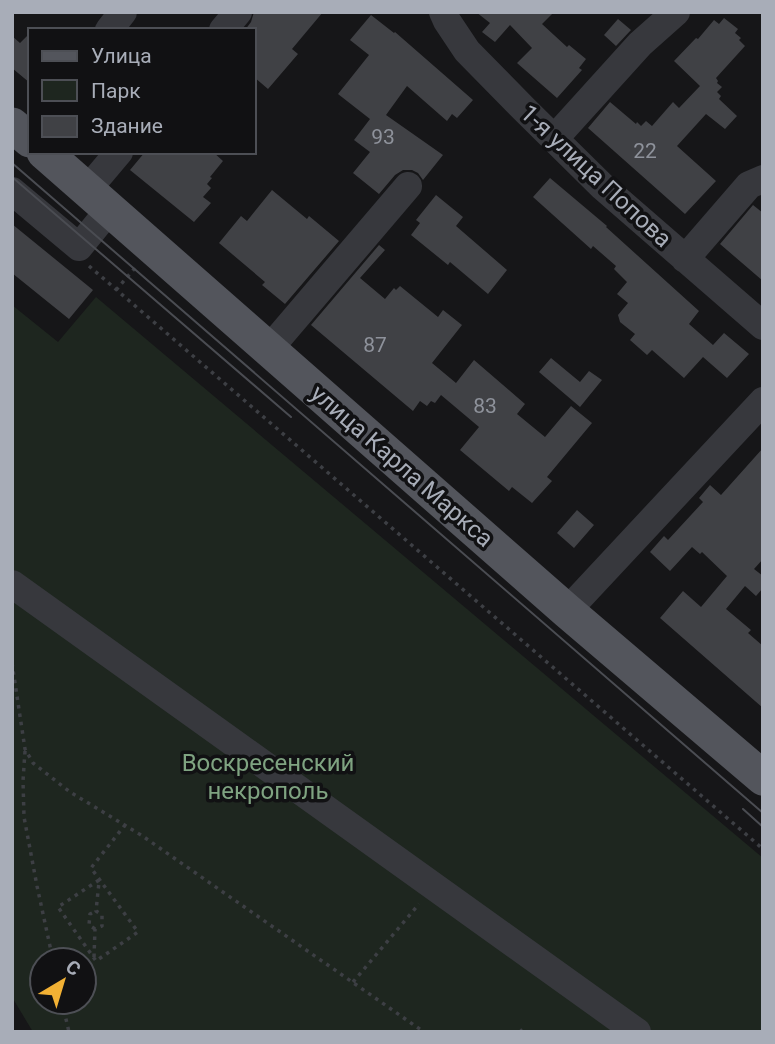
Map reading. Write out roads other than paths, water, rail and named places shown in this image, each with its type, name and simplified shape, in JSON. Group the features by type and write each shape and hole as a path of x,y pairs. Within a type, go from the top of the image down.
{"main road":[{"name":"улица Карла Маркса","path":"47,154 567,611 763,779"}],"street":[{"path":"111,28 123,12"},
{"path":"225,28 238,12"},
{"name":"1-я улица Попова","path":"443,12 467,51 554,139 603,187 763,326"},
{"path":"554,139 640,44 676,12"},
{"path":"12,191 79,247 118,154"},
{"path":"685,259 749,185 763,178"},
{"path":"269,349 408,186"},
{"path":"567,611 763,401"},
{"path":"12,584 637,1032"}],"tram line":[{"path":"12,163 763,813"},
{"path":"12,177 291,417"},
{"path":"743,809 763,827"}],"park label":[{"name":"Воскресенский некрополь","path":"268,777"}]}
